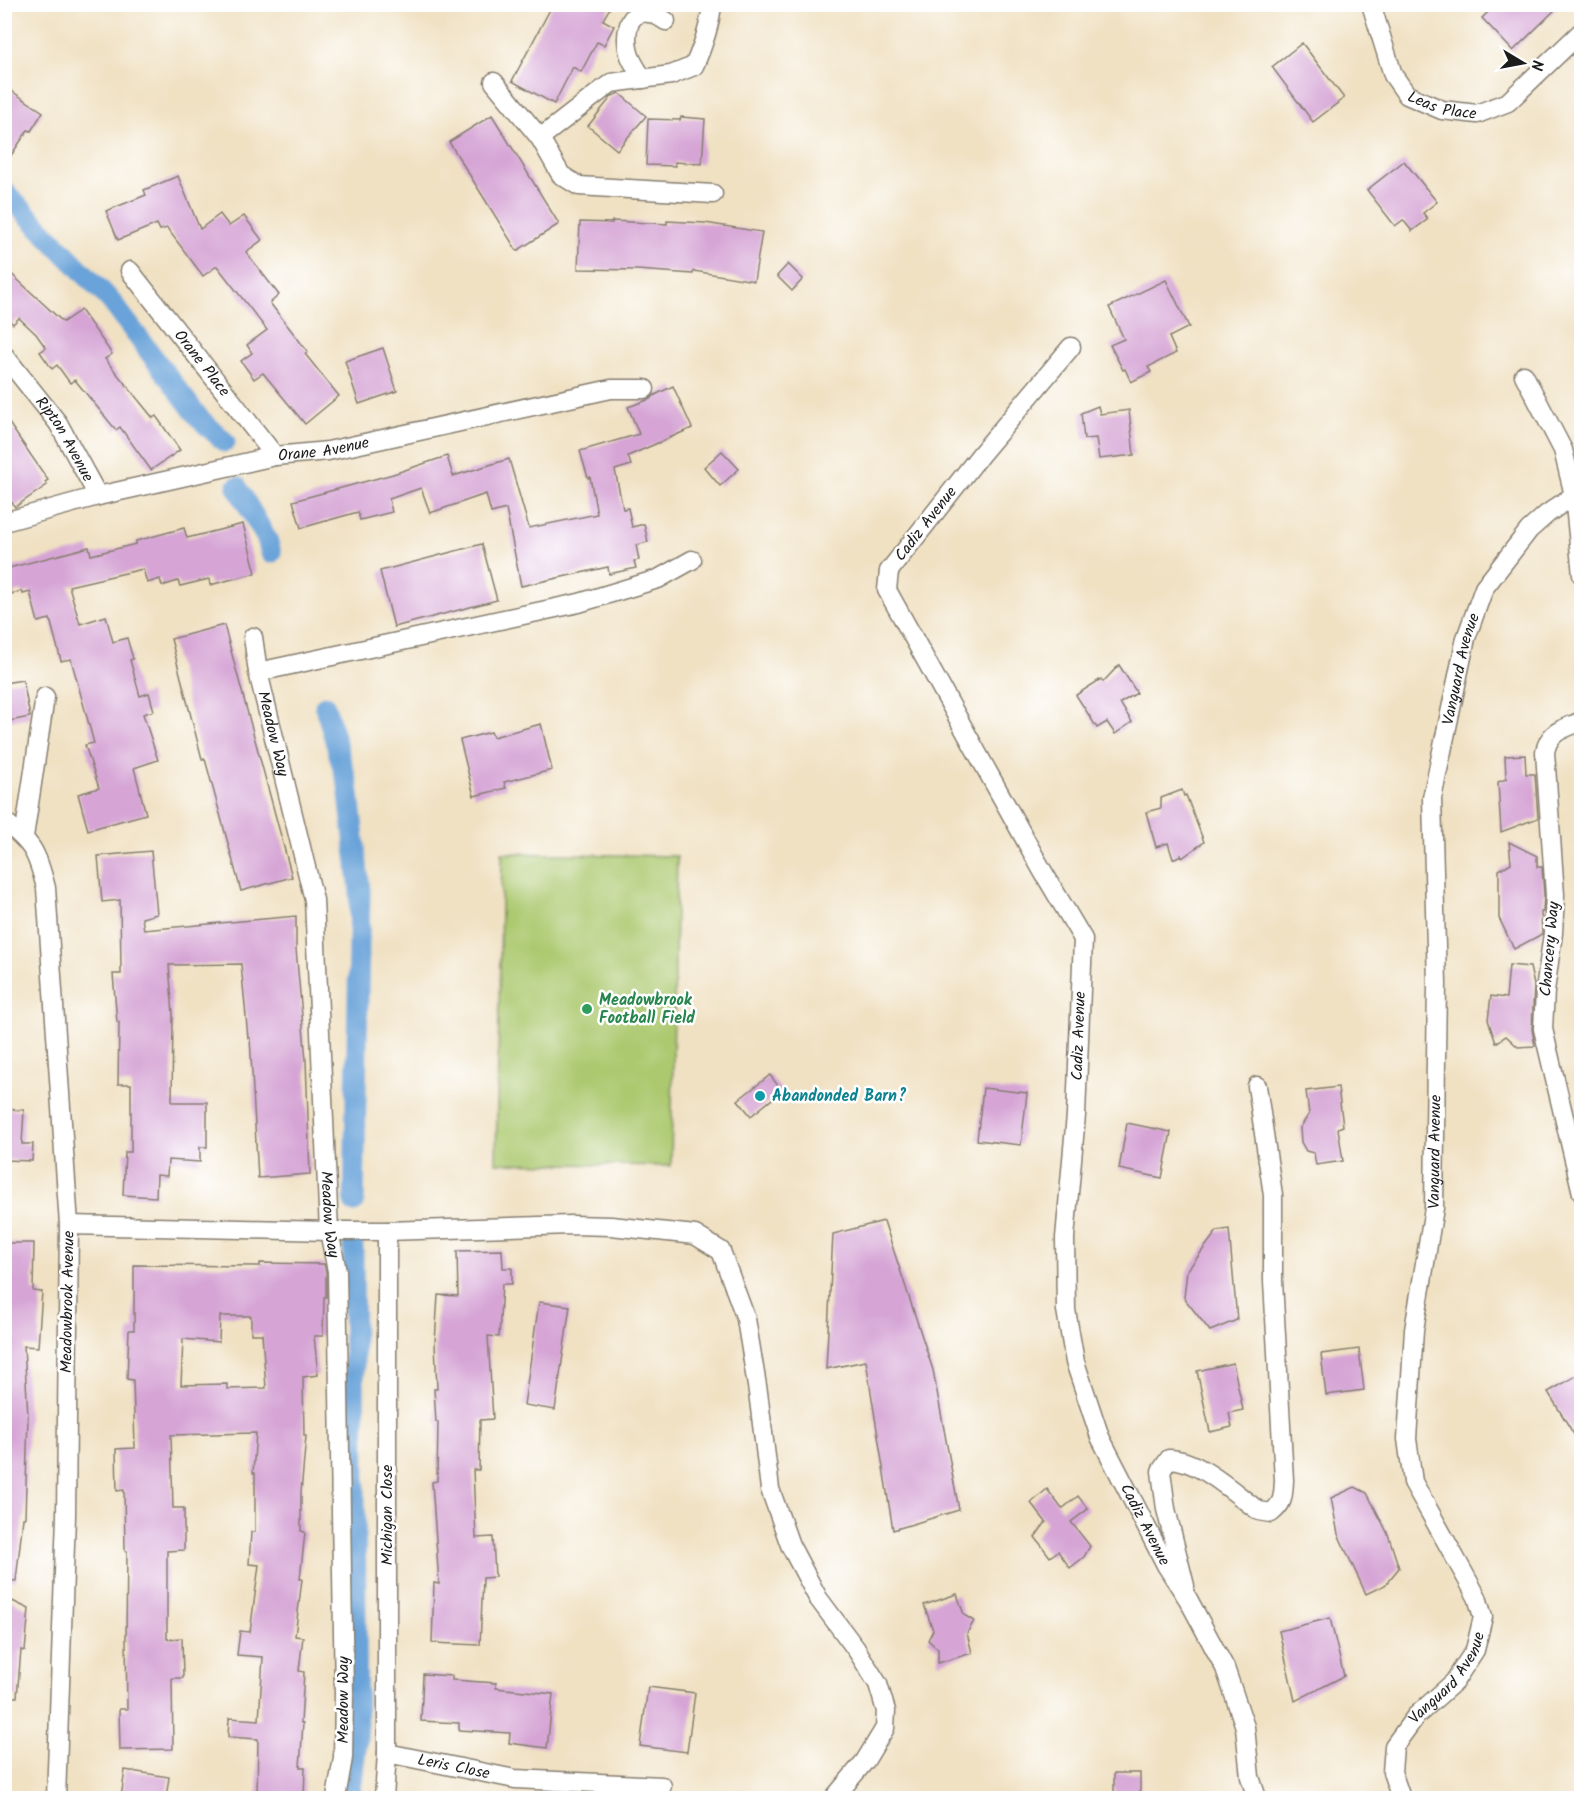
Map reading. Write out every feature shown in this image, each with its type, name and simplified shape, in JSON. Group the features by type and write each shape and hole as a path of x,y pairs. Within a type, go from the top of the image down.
{"street":[{"path":"540,138 611,83 671,75 694,66 704,45 711,20 712,4"},
{"name":"Leas Place","path":"1371,4 1393,75 1407,95 1442,110 1477,114 1508,102 1581,31"},
{"path":"643,79 629,54 626,31 632,18 639,13 649,13 666,21"},
{"path":"494,82 540,138 561,174 579,186 713,194"},
{"name":"Orane Place","path":"130,271 275,456"},
{"name":"Cadiz Avenue","path":"1071,347 981,454 889,571 887,590 1041,870 1083,939 1076,1115 1065,1238 1068,1320 1075,1362 1100,1437 1166,1565 1188,1599 1226,1668 1245,1727 1250,1777 1257,1798"},
{"name":"Ripton Avenue","path":"4,355 58,423 98,496"},
{"path":"1524,375 1563,450 1574,495 1581,575"},
{"name":"Orane Avenue","path":"4,522 98,496 275,456 328,451 611,388 645,389"},
{"name":"Vanguard Avenue","path":"1401,1798 1392,1772 1394,1746 1416,1716 1454,1682 1475,1650 1483,1617 1477,1597 1413,1482 1407,1439 1414,1330 1434,1208 1437,984 1432,798 1466,638 1484,588 1529,530 1574,495"},
{"path":"258,672 579,603 658,579 692,560"},
{"name":"Meadow Way","path":"253,637 258,672 314,900 329,1231 337,1271 344,1693 343,1758 336,1798"},
{"path":"24,837 45,697"},
{"name":"Chancery Way","path":"1581,721 1551,735 1545,753 1555,895 1543,1029 1581,1193"},
{"name":"Meadowbrook Avenue","path":"4,821 24,837 39,858 46,888 55,993 69,1225 66,1516 56,1798"},
{"path":"1188,1599 1166,1509 1161,1472 1169,1459 1181,1459 1196,1466 1259,1511 1271,1513 1280,1507 1283,1497 1273,1281 1274,1195 1257,1086"},
{"path":"69,1225 329,1231 611,1226 695,1234 721,1251 746,1319 770,1489 790,1545 818,1598 856,1649 878,1684 886,1711 885,1728 865,1761 834,1798"},
{"name":"Michigan Close","path":"384,1798 387,1753 387,1231"},
{"name":"Leris Close","path":"387,1753 515,1779 662,1786"}],"green space":[{"name":"Meadowbrook Football Field","path":"502,853 677,856 671,1166 496,1163"}],"building":[{"path":"553,4 612,4 603,20 614,26 604,45 597,42 581,72 573,67 554,104 512,81"},
{"path":"1496,4 1561,4 1513,51 1482,18"},
{"path":"1302,43 1344,98 1313,122 1272,67"},
{"path":"4,86 43,112 4,166"},
{"path":"619,93 646,116 617,150 588,126 612,96"},
{"path":"492,115 559,224 517,251 449,142"},
{"path":"681,117 705,119 702,164 675,162 675,166 646,165 648,119 680,120"},
{"path":"1404,161 1437,202 1423,213 1428,219 1412,231 1403,220 1395,226 1367,190"},
{"path":"178,176 200,229 220,214 229,226 244,216 262,240 246,252 279,295 270,303 308,352 305,354 339,396 305,424 263,373 254,379 241,361 252,353 247,345 267,330 217,266 203,276 167,228 160,230 157,224 118,240 106,211 146,195 144,190"},
{"path":"612,221 667,224 667,221 705,223 762,232 754,281 694,271 693,274 578,269 580,222 612,223"},
{"path":"788,264 803,279 792,291 777,276"},
{"path":"4,267 63,322 81,310 112,354 105,359 153,418 156,416 180,450 151,470 120,427 116,430 75,380 70,383 57,365 52,369 40,352 46,348 36,334 19,318 13,324 4,315"},
{"path":"1166,280 1189,327 1169,337 1176,353 1148,367 1151,372 1131,382 1110,345 1124,339 1109,307"},
{"path":"383,348 397,391 359,404 345,361"},
{"path":"673,386 692,428 628,456 631,465 615,470 623,509 628,508 632,527 644,524 648,542 636,545 639,560 634,561 636,568 609,574 608,567 521,586 506,509 491,513 486,494 430,513 421,488 389,499 392,512 360,520 358,512 301,528 293,501 393,474 447,456 453,476 509,459 529,528 597,514 590,477 588,478 580,451 639,434 628,407 650,399"},
{"path":"1098,406 1100,414 1129,410 1134,455 1099,459 1096,438 1084,439 1081,413"},
{"path":"4,416 48,480 45,482 47,485 15,507 4,492"},
{"path":"722,451 739,469 720,486 704,467"},
{"path":"243,524 256,573 210,585 209,579 180,586 178,581 162,586 160,579 147,583 143,569 69,586 80,624 106,616 113,642 127,638 133,659 130,660 140,696 149,693 154,711 143,714 158,760 134,768 146,814 88,830 78,794 99,788 85,745 94,743 71,659 61,661 50,619 38,622 30,592 23,594 22,591 11,594 5,569 89,547 91,555 136,544 136,541 184,528 187,538"},
{"path":"482,544 497,600 394,627 380,571"},
{"path":"224,625 292,877 241,891 205,759 202,759 171,639"},
{"path":"1119,665 1137,693 1120,703 1132,722 1115,734 1107,722 1097,728 1076,695 1101,679 1103,682"},
{"path":"23,680 30,717 4,722 4,683"},
{"path":"541,724 552,770 504,782 506,788 474,796 460,740 491,732 493,737"},
{"path":"1525,755 1526,774 1535,774 1538,818 1501,832 1498,782 1506,779 1505,756"},
{"path":"1182,790 1204,842 1182,858 1181,855 1173,859 1168,843 1156,847 1146,812 1161,808 1161,798"},
{"path":"1509,842 1537,856 1537,867 1542,867 1544,895 1543,912 1541,912 1542,934 1514,949 1499,918 1499,870 1511,863"},
{"path":"151,851 157,914 142,918 144,930 296,916 296,949 306,1060 310,1174 258,1178 250,1038 248,1038 241,964 169,965 173,1014 172,1102 207,1102 207,1147 200,1147 200,1162 168,1160 167,1176 157,1175 156,1197 123,1195 125,1152 131,1152 131,1084 118,1084 119,1022 117,1022 113,974 121,974 120,900 102,902 98,856"},
{"path":"1509,965 1530,967 1534,985 1532,1029 1535,1046 1518,1047 1506,1036 1496,1043 1488,1020 1491,996 1506,998"},
{"name":"Abandonded Barn?","path":"770,1075 782,1091 751,1116 738,1100"},
{"path":"1338,1087 1343,1126 1338,1128 1343,1161 1316,1165 1314,1153 1306,1151 1301,1142 1300,1128 1309,1114 1306,1091"},
{"path":"983,1088 1027,1093 1021,1145 977,1140"},
{"path":"4,1109 24,1110 22,1144 33,1144 32,1161 4,1160"},
{"path":"1127,1123 1171,1132 1162,1178 1119,1169"},
{"path":"884,1221 933,1370 959,1510 893,1530 866,1361 826,1369 833,1234"},
{"path":"1229,1229 1237,1320 1210,1331 1184,1298 1187,1271 1217,1231"},
{"path":"4,1243 34,1243 33,1291 42,1292 38,1347 24,1346 28,1416 25,1518 23,1518 16,1581 4,1580"},
{"path":"502,1250 503,1268 512,1268 512,1284 502,1284 499,1337 488,1336 493,1419 480,1420 479,1470 473,1470 476,1538 493,1537 495,1577 483,1578 480,1645 432,1643 434,1583 439,1584 432,1482 437,1481 438,1422 436,1422 434,1389 437,1389 435,1343 438,1295 458,1296 457,1251"},
{"path":"260,1263 324,1264 326,1272 323,1336 314,1336 318,1375 303,1377 304,1436 306,1436 301,1493 301,1531 305,1532 295,1636 303,1637 299,1671 304,1672 300,1767 305,1767 304,1798 257,1798 258,1739 228,1737 229,1718 259,1720 263,1657 237,1655 240,1631 250,1632 259,1565 249,1564 251,1532 255,1532 255,1473 253,1473 256,1433 171,1435 173,1508 184,1508 184,1550 167,1551 167,1639 182,1638 183,1678 172,1678 173,1749 120,1750 119,1709 127,1709 127,1551 125,1551 124,1490 117,1491 116,1449 135,1448 133,1380 127,1379 129,1330 134,1330 134,1265 260,1266","holes":["220,1316 251,1316 251,1334 262,1334 266,1388 227,1389 227,1384 181,1385 183,1339 219,1342"]},
{"path":"539,1302 570,1306 555,1410 524,1405"},
{"path":"1359,1349 1364,1390 1326,1395 1321,1354"},
{"path":"1233,1363 1243,1410 1229,1413 1232,1427 1210,1432 1197,1371"},
{"path":"1581,1373 1581,1446 1548,1392"},
{"path":"1355,1487 1367,1493 1388,1534 1399,1568 1385,1585 1366,1594 1338,1534 1331,1498"},
{"path":"1047,1489 1062,1509 1078,1496 1088,1509 1071,1522 1090,1546 1084,1557 1070,1568 1058,1551 1050,1557 1035,1537 1046,1522 1031,1503"},
{"path":"957,1594 964,1615 974,1621 967,1633 972,1653 938,1663 938,1649 928,1640 933,1630 924,1605"},
{"path":"4,1597 29,1609 25,1651 21,1650 17,1697 4,1697"},
{"path":"1330,1618 1344,1676 1295,1701 1279,1631"},
{"path":"423,1674 452,1676 452,1680 496,1683 496,1688 553,1694 547,1748 509,1743 510,1733 459,1730 459,1723 421,1721"},
{"path":"648,1687 695,1693 687,1752 640,1746"},
{"path":"125,1770 169,1777 166,1798 121,1798"},
{"path":"1114,1773 1140,1773 1140,1798 1114,1798"}],"waterway":[{"path":"4,191 111,301 199,418 225,442"},
{"path":"237,487 267,539 271,553"},
{"path":"325,706 348,785 360,891 354,1202"},
{"path":"350,1798 357,1740 353,1246"}],"place":[{"name":"Meadowbrook Football Field","path":"587,1009"},
{"name":"Abandonded Barn?","path":"760,1096"}]}
